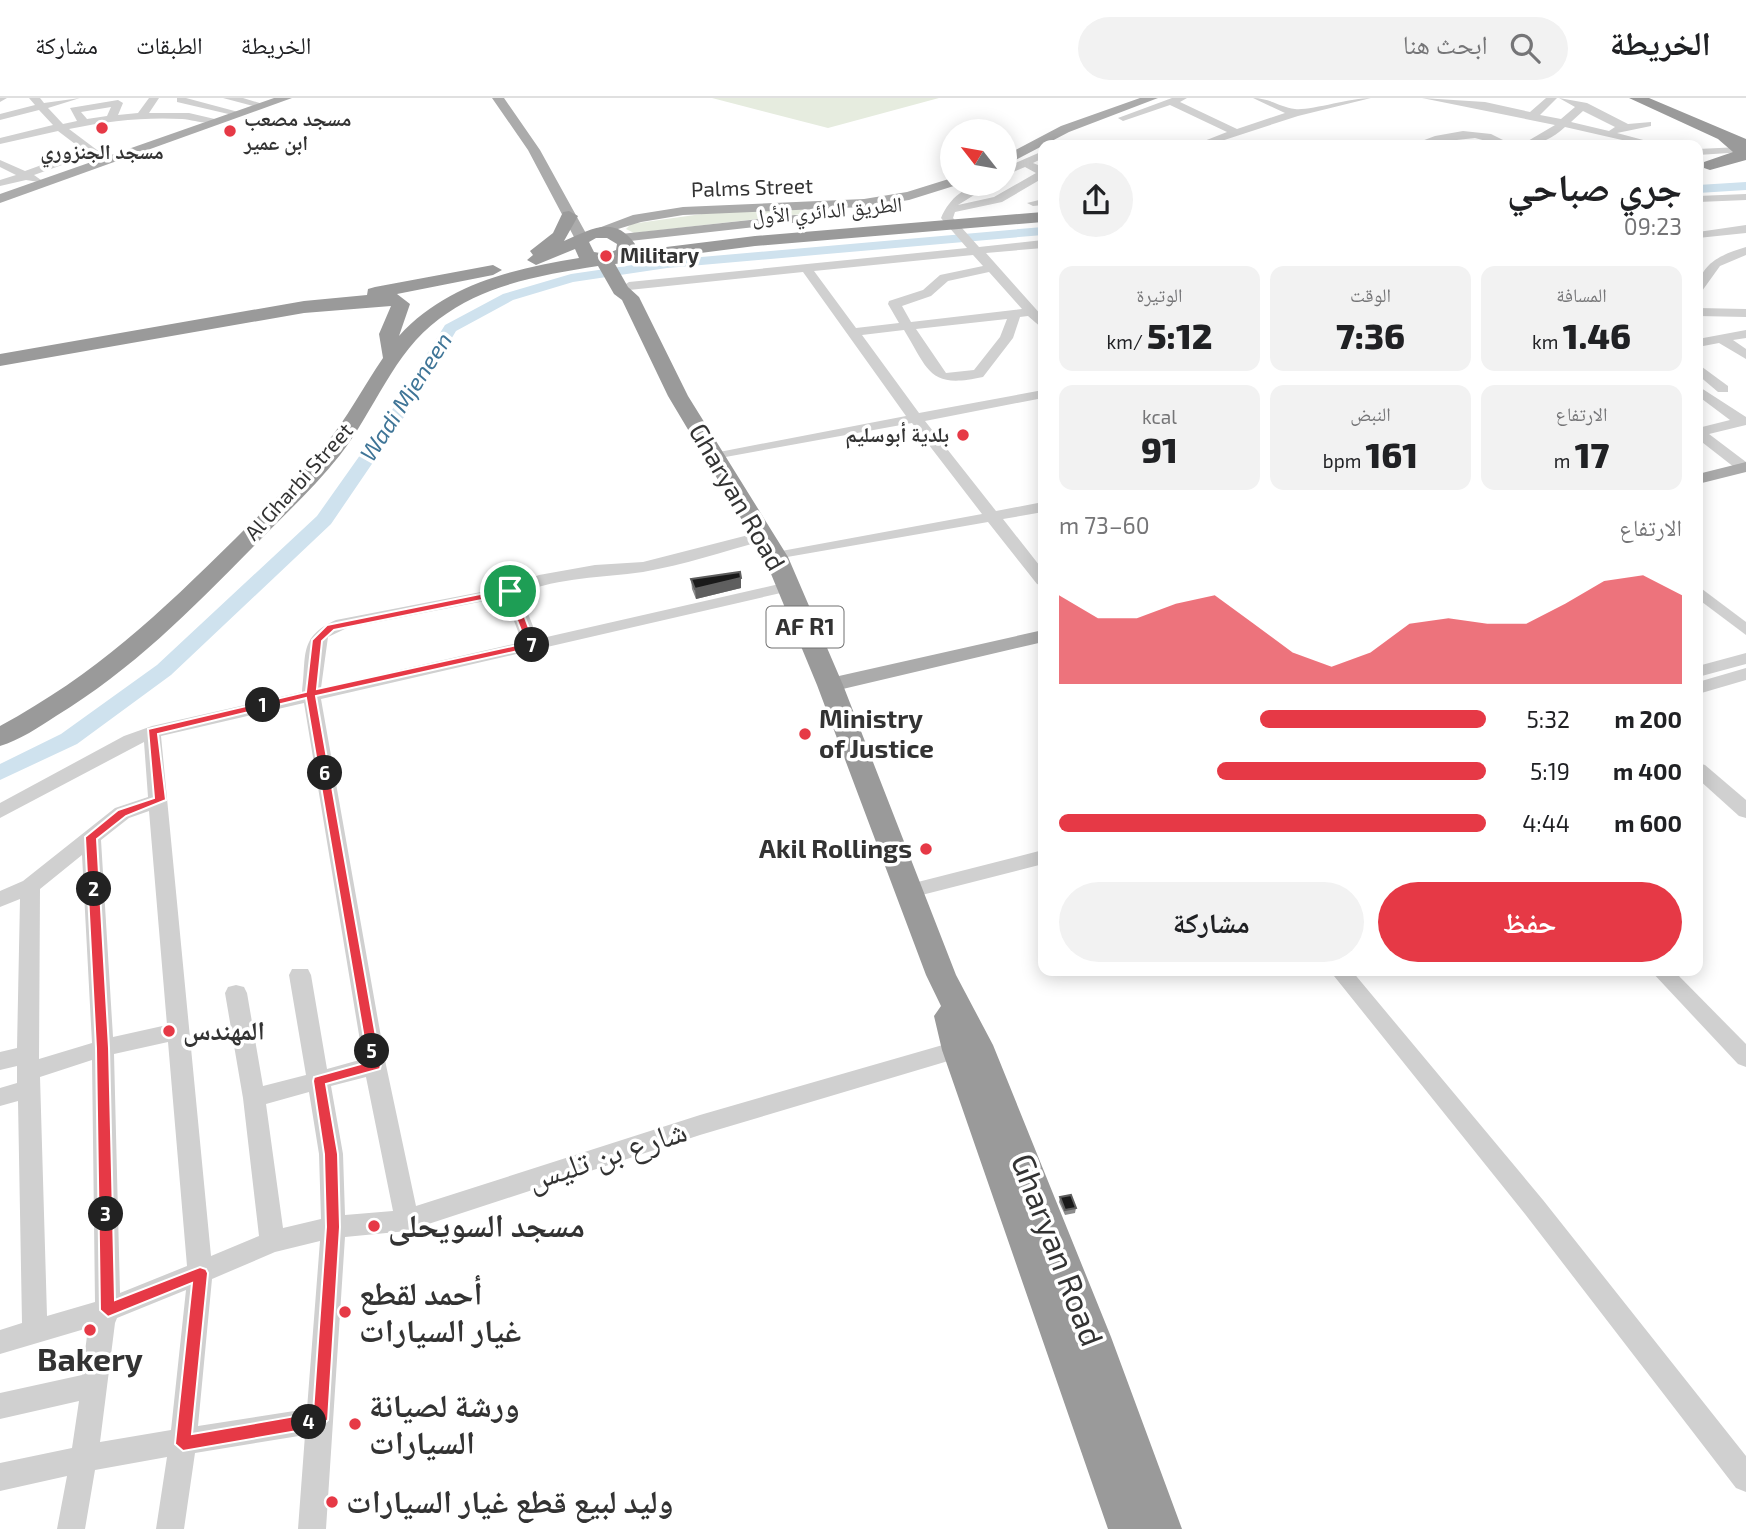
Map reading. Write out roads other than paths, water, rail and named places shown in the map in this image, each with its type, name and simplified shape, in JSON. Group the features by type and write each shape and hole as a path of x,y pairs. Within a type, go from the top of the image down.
{"highway":[{"path":"1636,98 1722,134 1744,152 1705,168"},
{"path":"1671,98 1746,133"},
{"path":"1705,168 1746,170"},
{"path":"0,360 304,307 451,278 531,261 586,236 609,233 664,244 954,220 1038,208"},
{"path":"451,278 470,267 514,259 544,248 560,236 569,216"},
{"name":"الطريق الدائري الأول","path":"616,271 755,241 954,220"},
{"path":"586,236 584,254 616,271 631,239"},
{"name":"Al Gharbi Street","path":"0,737 77,691 154,633 315,471 353,424 409,335 423,322 472,292 527,273 616,271"},
{"name":"Gharyan Road","path":"616,271 678,396 770,547 830,685 967,1047 1129,1529"},
{"path":"304,307 386,299 399,301 401,304 389,334 393,360"},
{"name":"Gharyan Road","path":"967,1047 1092,1337 1161,1529"}],"main road":[{"path":"0,198 100,157 284,98"},
{"path":"0,198 30,178 284,98"},
{"path":"498,98 534,150 569,216 586,236"},
{"path":"510,98 547,155 586,236"},
{"path":"1017,146 1063,123 1133,98"},
{"path":"1045,140 1065,129 1152,98"},
{"path":"1017,155 1038,144"},
{"name":"Palms Street","path":"586,236 632,221 707,210 873,203 940,186"},
{"path":"631,239 872,209 916,201 940,192"},
{"path":"1703,478 1745,468"},
{"path":"830,685 1038,637"}],"street":[{"path":"0,106 5,116 38,100 75,98"},
{"path":"141,118 154,98"},
{"path":"228,98 261,105"},
{"path":"1123,118 1183,98"},
{"path":"1258,98 1295,113"},
{"path":"1213,140 1295,113 1366,98"},
{"path":"1427,98 1452,99 1513,120 1532,116 1627,137 1647,124"},
{"path":"1532,116 1552,98"},
{"path":"1564,98 1583,105 1627,137"},
{"path":"171,117 181,99 237,113"},
{"path":"1452,99 1473,126 1500,140"},
{"path":"38,100 56,121 100,157"},
{"path":"1353,100 1370,114"},
{"path":"1171,102 1236,132"},
{"path":"84,122 74,110 118,103 110,120"},
{"path":"1538,140 1551,135 1583,105"},
{"path":"0,129 56,121 171,117 214,120"},
{"path":"1496,137 1513,120"},
{"path":"0,141 56,121"},
{"path":"1431,140 1473,126"},
{"path":"1703,152 1744,152"},
{"path":"1017,168 1038,157"},
{"path":"0,163 30,178"},
{"path":"1026,164 1038,168"},
{"path":"954,220 978,206 1006,196 1038,176"},
{"path":"0,183 30,178"},
{"path":"958,198 962,196"},
{"path":"1703,199 1745,197"},
{"path":"958,198 978,206"},
{"path":"954,220 958,198"},
{"path":"954,220 1038,309"},
{"path":"1703,233 1746,229"},
{"path":"616,271 806,268 978,248 1038,244"},
{"path":"978,248 992,268 1038,309"},
{"path":"1703,267 1726,256 1746,251"},
{"path":"806,268 917,420 1038,576"},
{"path":"992,268 944,278 928,293 894,303 937,374 943,377 978,374 1006,338 1015,314"},
{"path":"1703,300 1718,311"},
{"path":"1703,306 1718,311"},
{"path":"855,332 1038,311"},
{"path":"1703,312 1746,313"},
{"path":"1703,342 1746,334"},
{"path":"1721,338 1746,355"},
{"path":"1703,372 1723,389"},
{"path":"1703,393 1744,421"},
{"path":"716,461 1038,395"},
{"path":"917,420 1038,406"},
{"path":"1703,431 1744,421"},
{"path":"1703,436 1745,468"},
{"path":"407,1220 375,1065 311,694 317,640 331,627 510,591 539,580 595,570 633,569 770,547 992,518 1038,508"},
{"path":"0,811 130,740 152,732 788,587"},
{"path":"510,591 532,645"},
{"path":"1703,595 1746,630"},
{"path":"1703,671 1746,658"},
{"path":"1703,687 1746,674"},
{"path":"152,732 200,1273 183,1444 170,1529"},
{"path":"1703,773 1746,811"},
{"path":"0,900 30,886 122,813 160,800"},
{"path":"71,1529 85,1459 102,1320 108,1310 103,1048 91,837"},
{"path":"912,897 1038,859"},
{"path":"912,897 1038,870"},
{"path":"30,886 35,1332"},
{"path":"300,975 331,1154 333,1227 312,1529"},
{"path":"1344,976 1534,1207 1746,1478"},
{"path":"1666,976 1746,1058"},
{"path":"236,993 254,1098 272,1242"},
{"path":"0,1097 30,1071 103,1048 177,1031"},
{"name":"شارع بن تليس","path":"0,1342 108,1310 272,1242 333,1227 407,1220 700,1125 967,1047"},
{"path":"0,1060 30,1071"},
{"path":"254,1098 375,1065"},
{"path":"0,1406 95,1385"},
{"path":"0,1476 127,1450 183,1444 320,1420"}],"waterway":[{"name":"Wadi Mjeneen","path":"1703,189 1746,186"},
{"name":"Wadi Mjeneen","path":"0,773 69,739 164,670 324,520 400,411 450,328 508,297 571,278 667,264 1038,231"}],"place":[{"name":"مسجد الجنزوري","path":"102,128"},
{"name":"مسجد مصعب ابن عمير","path":"230,131"},
{"name":"Military","path":"606,256"},
{"name":"بلدية أبوسليم","path":"963,435"},
{"name":"Ministry of Justice","path":"805,734"},
{"name":"Akil Rollings","path":"926,849"},
{"name":"المهندس","path":"169,1031"},
{"name":"مسجد السويحلى","path":"374,1226"},
{"name":"أحمد لقطع غيار السيارات","path":"345,1312"},
{"name":"Bakery","path":"90,1330"},
{"name":"ورشة لصيانة السيارات","path":"355,1424"},
{"name":"وليد لبيع قطع غيار السيارات","path":"332,1502"}]}
